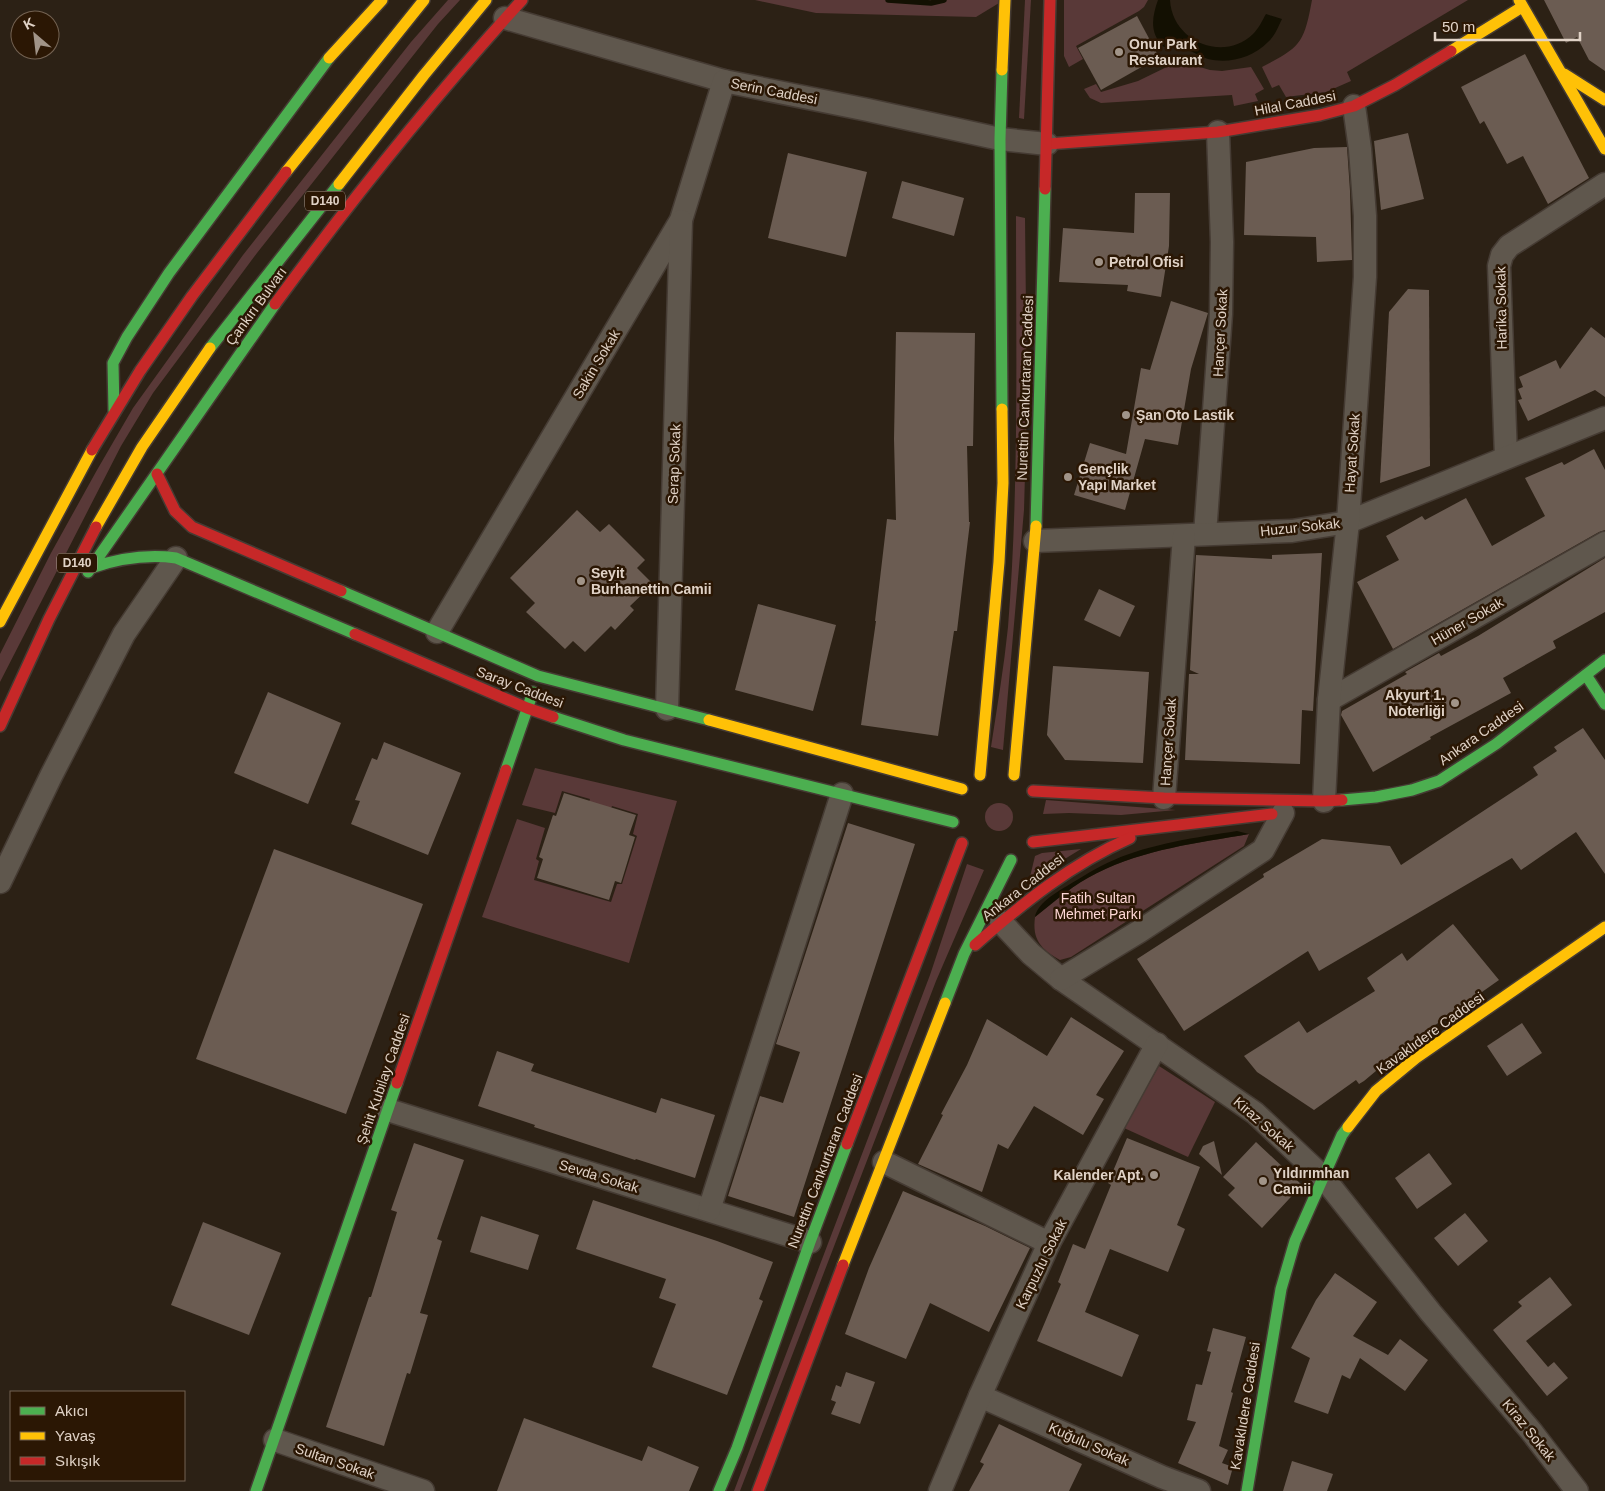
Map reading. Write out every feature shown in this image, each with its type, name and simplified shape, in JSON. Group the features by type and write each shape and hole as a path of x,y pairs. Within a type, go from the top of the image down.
{"main road":[{"path":"114,411 113,363 127,336 169,273 330,57 382,0"},
{"name":"D140","path":"0,622 88,457 114,411 140,371 192,296 292,164 424,0"},
{"name":"Çankırı Bulvarı","path":"0,726 53,608 104,511 142,446 212,345 486,0"},
{"name":"Çankırı Bulvarı","path":"36,646 240,352 293,280 409,131 522,0"},
{"name":"Nurettin Cankurtaran Caddesi","path":"997,774 1035,541 1050,0"},
{"path":"1521,3 1605,149"},
{"name":"Hilal Caddesi","path":"1047,144 1218,132 1320,115 1354,106 1395,85 1521,3"},
{"name":"Nurettin Cankurtaran Caddesi","path":"997,774 1003,483 1000,139 1005,6"},
{"path":"1559,70 1605,100"},
{"name":"Saray Caddesi","path":"157,474 175,511 192,527 538,676 667,709 956,805"},
{"name":"Saray Caddesi","path":"91,568 112,560 141,555 156,554 176,558 527,708 624,740 842,794 956,805"},
{"name":"Ankara Caddesi","path":"1033,791 1164,798 1324,801 1376,797 1412,790 1439,781 1496,744 1605,660"},
{"path":"1586,675 1605,704"},
{"name":"Şehit Kubilay Caddesi","path":"256,1491 538,676"},
{"path":"972,852 962,843 956,833 956,805 970,781 997,774 1024,781 1033,791 1039,803"},
{"name":"Ankara Caddesi","path":"1011,860 1023,852 1035,838 1282,813 1324,801"},
{"name":"Ankara Caddesi","path":"964,954 1053,880 1081,861 1116,843 1160,826"},
{"name":"Nurettin Cankurtaran Caddesi","path":"719,1491 737,1448 810,1242 962,843"},
{"path":"758,1491 831,1296 964,954 1011,860 997,860"},
{"name":"Kavaklıdere Caddesi","path":"1247,1491 1281,1289 1295,1241 1342,1135 1376,1091 1416,1058 1605,927"}],"street":[{"name":"Serin Caddesi","path":"505,18 724,81 1000,139 1047,144"},
{"name":"Sakin Sokak","path":"437,632 681,220 724,81"},
{"name":"Hayat Sokak","path":"1324,801 1329,700 1348,522 1365,276 1364,206 1360,149 1354,106"},
{"name":"Hançer Sokak","path":"1164,798 1222,314 1222,242 1218,132"},
{"name":"Harika Sokak","path":"1506,457 1499,266 1502,255 1509,246 1605,184"},
{"name":"Serap Sokak","path":"667,709 681,220"},
{"name":"Huzur Sokak","path":"1035,541 1292,531 1348,522 1506,457 1598,426"},
{"name":"Hüner Sokak","path":"1329,700 1605,543"},
{"path":"0,882 51,776 124,634 146,599 176,558"},
{"path":"709,1210 842,794"},
{"path":"1061,979 1140,931 1263,850 1282,813"},
{"name":"Kiraz Sokak","path":"1001,922 1031,954 1061,979 1255,1113 1323,1177 1431,1313 1531,1431 1577,1491"},
{"name":"Karpuzlu Sokak","path":"940,1491 980,1396 1049,1243 1157,1044"},
{"name":"Sevda Sokak","path":"388,1110 810,1242"},
{"path":"884,1162 1049,1243"},
{"name":"Kuğulu Sokak","path":"980,1396 1162,1477 1199,1491"},
{"name":"Sultan Sokak","path":"275,1440 423,1491"}],"green space":[{"path":"448,0 460,0 438,24 257,253 153,393 121,446 0,682 0,654 51,553 133,408 243,255 411,42"},
{"path":"755,0 1004,0 976,17 816,13"},
{"path":"1025,0 1031,0 1024,119 1019,118"},
{"path":"1064,0 1148,0 1139,11 1076,46 1083,59 1069,67 1064,56"},
{"path":"1312,0 1468,0 1347,72 1351,81 1326,92 1286,97 1279,85 1272,88 1262,67 1285,54 1299,42 1306,26"},
{"path":"1179,61 1210,70 1222,71 1251,67 1264,89 1255,94 1258,101 1234,106 1232,95 1101,103 1090,98 1084,89 1096,84 1101,92 1138,81"},
{"path":"1016,216 1025,218 1027,403 1024,510 1003,750 991,747 1008,627 1012,576 1016,422"},
{"path":"535,768 677,801 629,963 482,917 517,819 545,828 536,859 539,861 534,880 611,902 617,884 622,884 637,836 633,834 638,814 612,806 610,811 588,805 590,799 562,791 555,813 522,805"},
{"path":"1046,800 1176,810 1121,815 1043,814"},
{"path":"999,803 1009,807 1013,817 1009,827 999,831 989,827 985,817 989,807"},
{"name":"Fatih Sultan Mehmet Parkı","path":"1249,834 1244,846 1071,957 1060,960 1039,943 1035,932 1035,917 1089,877 1115,865 1152,852"},
{"path":"1081,849 1029,881 1035,856 1042,853"},
{"path":"967,864 984,870 936,981 740,1491 734,1491 930,975"},
{"path":"1159,1066 1215,1102 1188,1157 1124,1128"}],"shaded area":[{"path":"1158,0 1170,0 1173,14 1180,27 1189,36 1201,43 1214,47 1228,47 1241,43 1255,32 1266,14 1282,19 1273,37 1262,48 1248,56 1224,61 1208,59 1180,46 1164,47 1159,42 1153,25"},
{"path":"1237,831 1249,834 1152,852 1115,865 1080,882 1035,917 1039,908 1052,895 1090,872 1128,854 1158,845"}],"building":[{"path":"1544,0 1605,0 1605,71 1589,60 1577,37 1566,43"},
{"name":"Onur Park Restaurant","path":"1137,16 1159,57 1101,90 1078,48"},
{"path":"1525,54 1589,178 1548,204 1523,156 1507,164 1484,121 1480,124 1461,87"},
{"path":"1408,133 1424,199 1381,210 1374,141"},
{"path":"1347,147 1352,260 1317,262 1316,237 1244,235 1246,162 1314,148"},
{"path":"788,153 867,172 846,257 768,238"},
{"path":"902,181 964,198 954,236 892,218"},
{"path":"1135,193 1170,193 1169,246 1161,297 1127,291 1128,285 1059,282 1063,228 1134,233"},
{"path":"1408,289 1429,290 1430,466 1380,483 1389,312"},
{"path":"1171,301 1208,313 1191,369 1178,445 1145,439 1125,510 1074,495 1090,443 1126,454 1141,368 1150,370"},
{"path":"1591,327 1605,338 1605,397 1595,390 1528,421 1518,400 1522,399 1518,389 1523,387 1519,377 1556,360 1560,369"},
{"path":"896,332 975,333 973,446 967,446 970,522 957,631 954,631 938,736 861,725 876,621 887,519 896,520 894,439"},
{"path":"1594,449 1605,470 1605,530 1393,649 1357,582 1399,560 1386,536 1422,516 1425,520 1466,498 1492,546 1545,516 1525,478 1562,462 1564,465"},
{"name":"Seyit Burhanettin Camii","path":"577,510 600,532 609,524 645,560 637,568 653,584 630,606 634,610 615,630 611,626 585,652 573,641 565,649 526,612 535,603 510,578"},
{"path":"1322,553 1313,711 1302,710 1300,764 1185,760 1189,674 1199,674 1190,670 1196,555 1272,559 1272,555"},
{"path":"1605,558 1605,612 1553,641 1556,648 1503,678 1511,693 1430,737 1431,739 1373,772 1341,715 1342,711 1407,674 1405,672 1439,653 1441,656 1478,636"},
{"path":"1099,589 1135,606 1120,637 1084,620"},
{"path":"758,604 836,625 813,711 735,690"},
{"path":"1053,666 1149,672 1143,763 1065,760 1047,735"},
{"path":"268,692 341,723 308,804 234,773"},
{"path":"1583,728 1605,760 1605,874 1576,832 1521,870 1512,858 1319,971 1308,951 1184,1031 1137,959 1264,877 1263,874 1322,839 1390,846 1401,865 1538,775 1533,767 1557,751 1554,747"},
{"path":"384,742 461,773 428,855 351,824 360,801 355,800 372,758 377,760"},
{"path":"564,793 636,815 629,835 635,837 621,883 615,881 609,900 537,878 543,859 539,857 553,815 556,816"},
{"path":"848,823 915,844 794,1217 728,1196 760,1096 783,1103 800,1052 776,1044"},
{"path":"274,849 423,904 346,1114 196,1059"},
{"path":"1453,924 1499,980 1407,1045 1364,1081 1359,1084 1356,1080 1314,1110 1257,1072 1244,1056 1299,1021 1307,1033 1375,991 1367,978 1402,953 1407,961"},
{"path":"1071,1017 1124,1051 1096,1095 1104,1099 1083,1135 1034,1106 1008,1149 998,1144 982,1192 918,1164 943,1115 941,1114 967,1065 987,1019 1047,1056"},
{"path":"1522,1023 1542,1053 1507,1076 1487,1046"},
{"path":"497,1051 534,1064 531,1071 656,1113 661,1098 715,1115 695,1178 534,1127 535,1125 478,1106"},
{"path":"1127,1138 1200,1167 1177,1225 1185,1229 1168,1272 1110,1249 1085,1312 1139,1335 1122,1377 1037,1341 1061,1284 1058,1282 1073,1244 1085,1249 1111,1185 1108,1183"},
{"path":"1214,1141 1222,1175 1199,1154 1203,1146"},
{"name":"Yıldırımhan Camii","path":"1256,1142 1302,1185 1262,1228 1228,1195 1235,1188 1223,1177"},
{"path":"414,1143 464,1160 437,1239 442,1241 420,1313 428,1315 410,1374 407,1373 384,1446 326,1427 369,1297 371,1297 397,1212 391,1210"},
{"path":"1429,1153 1452,1184 1417,1209 1395,1178"},
{"path":"903,1191 985,1226 1030,1248 989,1332 930,1303 906,1359 845,1334 869,1268"},
{"path":"593,1200 717,1241 773,1262 759,1299 763,1301 727,1395 652,1367 676,1304 659,1298 666,1279 576,1249"},
{"path":"1465,1213 1488,1241 1458,1266 1434,1238"},
{"path":"481,1216 539,1235 528,1270 470,1252"},
{"path":"203,1222 281,1253 249,1335 171,1305"},
{"path":"1335,1273 1377,1302 1353,1336 1388,1355 1400,1339 1428,1360 1405,1391 1360,1358 1350,1379 1342,1375 1328,1414 1294,1402 1310,1358 1291,1348 1316,1300"},
{"path":"1550,1277 1572,1305 1526,1341 1548,1367 1554,1362 1568,1378 1547,1396 1493,1330 1522,1306 1518,1302"},
{"path":"1213,1328 1246,1337 1219,1446 1228,1450 1222,1463 1233,1467 1228,1485 1178,1463 1196,1422 1187,1420 1196,1384 1202,1385 1211,1352 1207,1351"},
{"path":"846,1372 875,1382 860,1424 831,1414 836,1402 831,1400 836,1385 841,1387"},
{"path":"524,1418 642,1461 648,1446 699,1467 689,1491 497,1491"},
{"path":"999,1424 1082,1464 1069,1491 969,1491 984,1464 980,1462"},
{"path":"1292,1461 1333,1474 1327,1491 1283,1491"}],"waterway":[{"path":"888,0 931,3 944,0"}],"traffic: fast":[{"path":"114,411 113,363 127,337 169,273 329,58"},
{"path":"1002,70 1000,139 1002,409"},
{"path":"210,348 339,184"},
{"path":"1036,526 1045,189"},
{"path":"88,572 275,304"},
{"path":"91,568 133,558 154,556 176,558 355,634"},
{"path":"341,591 538,676 709,720"},
{"path":"1342,800 1376,797 1412,790 1439,781 1496,744 1605,660"},
{"path":"1586,675 1605,704"},
{"path":"506,770 533,692"},
{"path":"553,717 624,740 953,822"},
{"path":"945,1003 964,954 1011,860"},
{"path":"256,1491 397,1083"},
{"path":"1247,1491 1281,1289 1295,1241 1342,1135 1348,1127"},
{"path":"719,1491 737,1448 847,1144"}],"traffic: slow":[{"path":"329,58 382,0"},
{"path":"286,172 424,0"},
{"path":"339,184 424,75 486,0"},
{"path":"1002,70 1005,0"},
{"path":"1519,0 1605,149"},
{"path":"1451,51 1522,7"},
{"path":"1564,74 1605,100"},
{"path":"96,527 142,447 210,348"},
{"path":"980,775 999,562 1003,483 1002,409"},
{"path":"0,622 92,450"},
{"path":"1014,775 1036,526"},
{"path":"709,720 962,789"},
{"path":"1348,1127 1376,1091 1416,1058 1605,927"},
{"path":"843,1265 945,1003"}],"traffic: jam":[{"path":"275,304 394,149 522,0"},
{"path":"1045,189 1050,0"},
{"path":"1047,144 1218,132 1320,115 1354,106 1395,85 1451,51"},
{"path":"92,450 140,371 192,296 286,172"},
{"path":"157,474 175,511 192,527 341,591"},
{"path":"0,726 49,619 96,527"},
{"path":"355,634 527,708 553,717"},
{"path":"397,1083 506,770"},
{"path":"1033,791 1164,798 1342,800"},
{"path":"1033,842 1272,814"},
{"path":"975,945 1011,914 1068,872 1108,848 1130,838"},
{"path":"847,1144 962,843"},
{"path":"758,1491 843,1265"}],"place":[{"name":"Onur Park Restaurant","path":"1119,52"},
{"name":"Petrol Ofisi","path":"1099,262"},
{"name":"Şan Oto Lastik","path":"1126,415"},
{"name":"Gençlik Yapı Market","path":"1068,477"},
{"name":"Seyit Burhanettin Camii","path":"581,581"},
{"name":"Akyurt 1. Noterliği","path":"1455,703"},
{"name":"Kalender Apt.","path":"1154,1175"},
{"name":"Yıldırımhan Camii","path":"1263,1181"}]}
